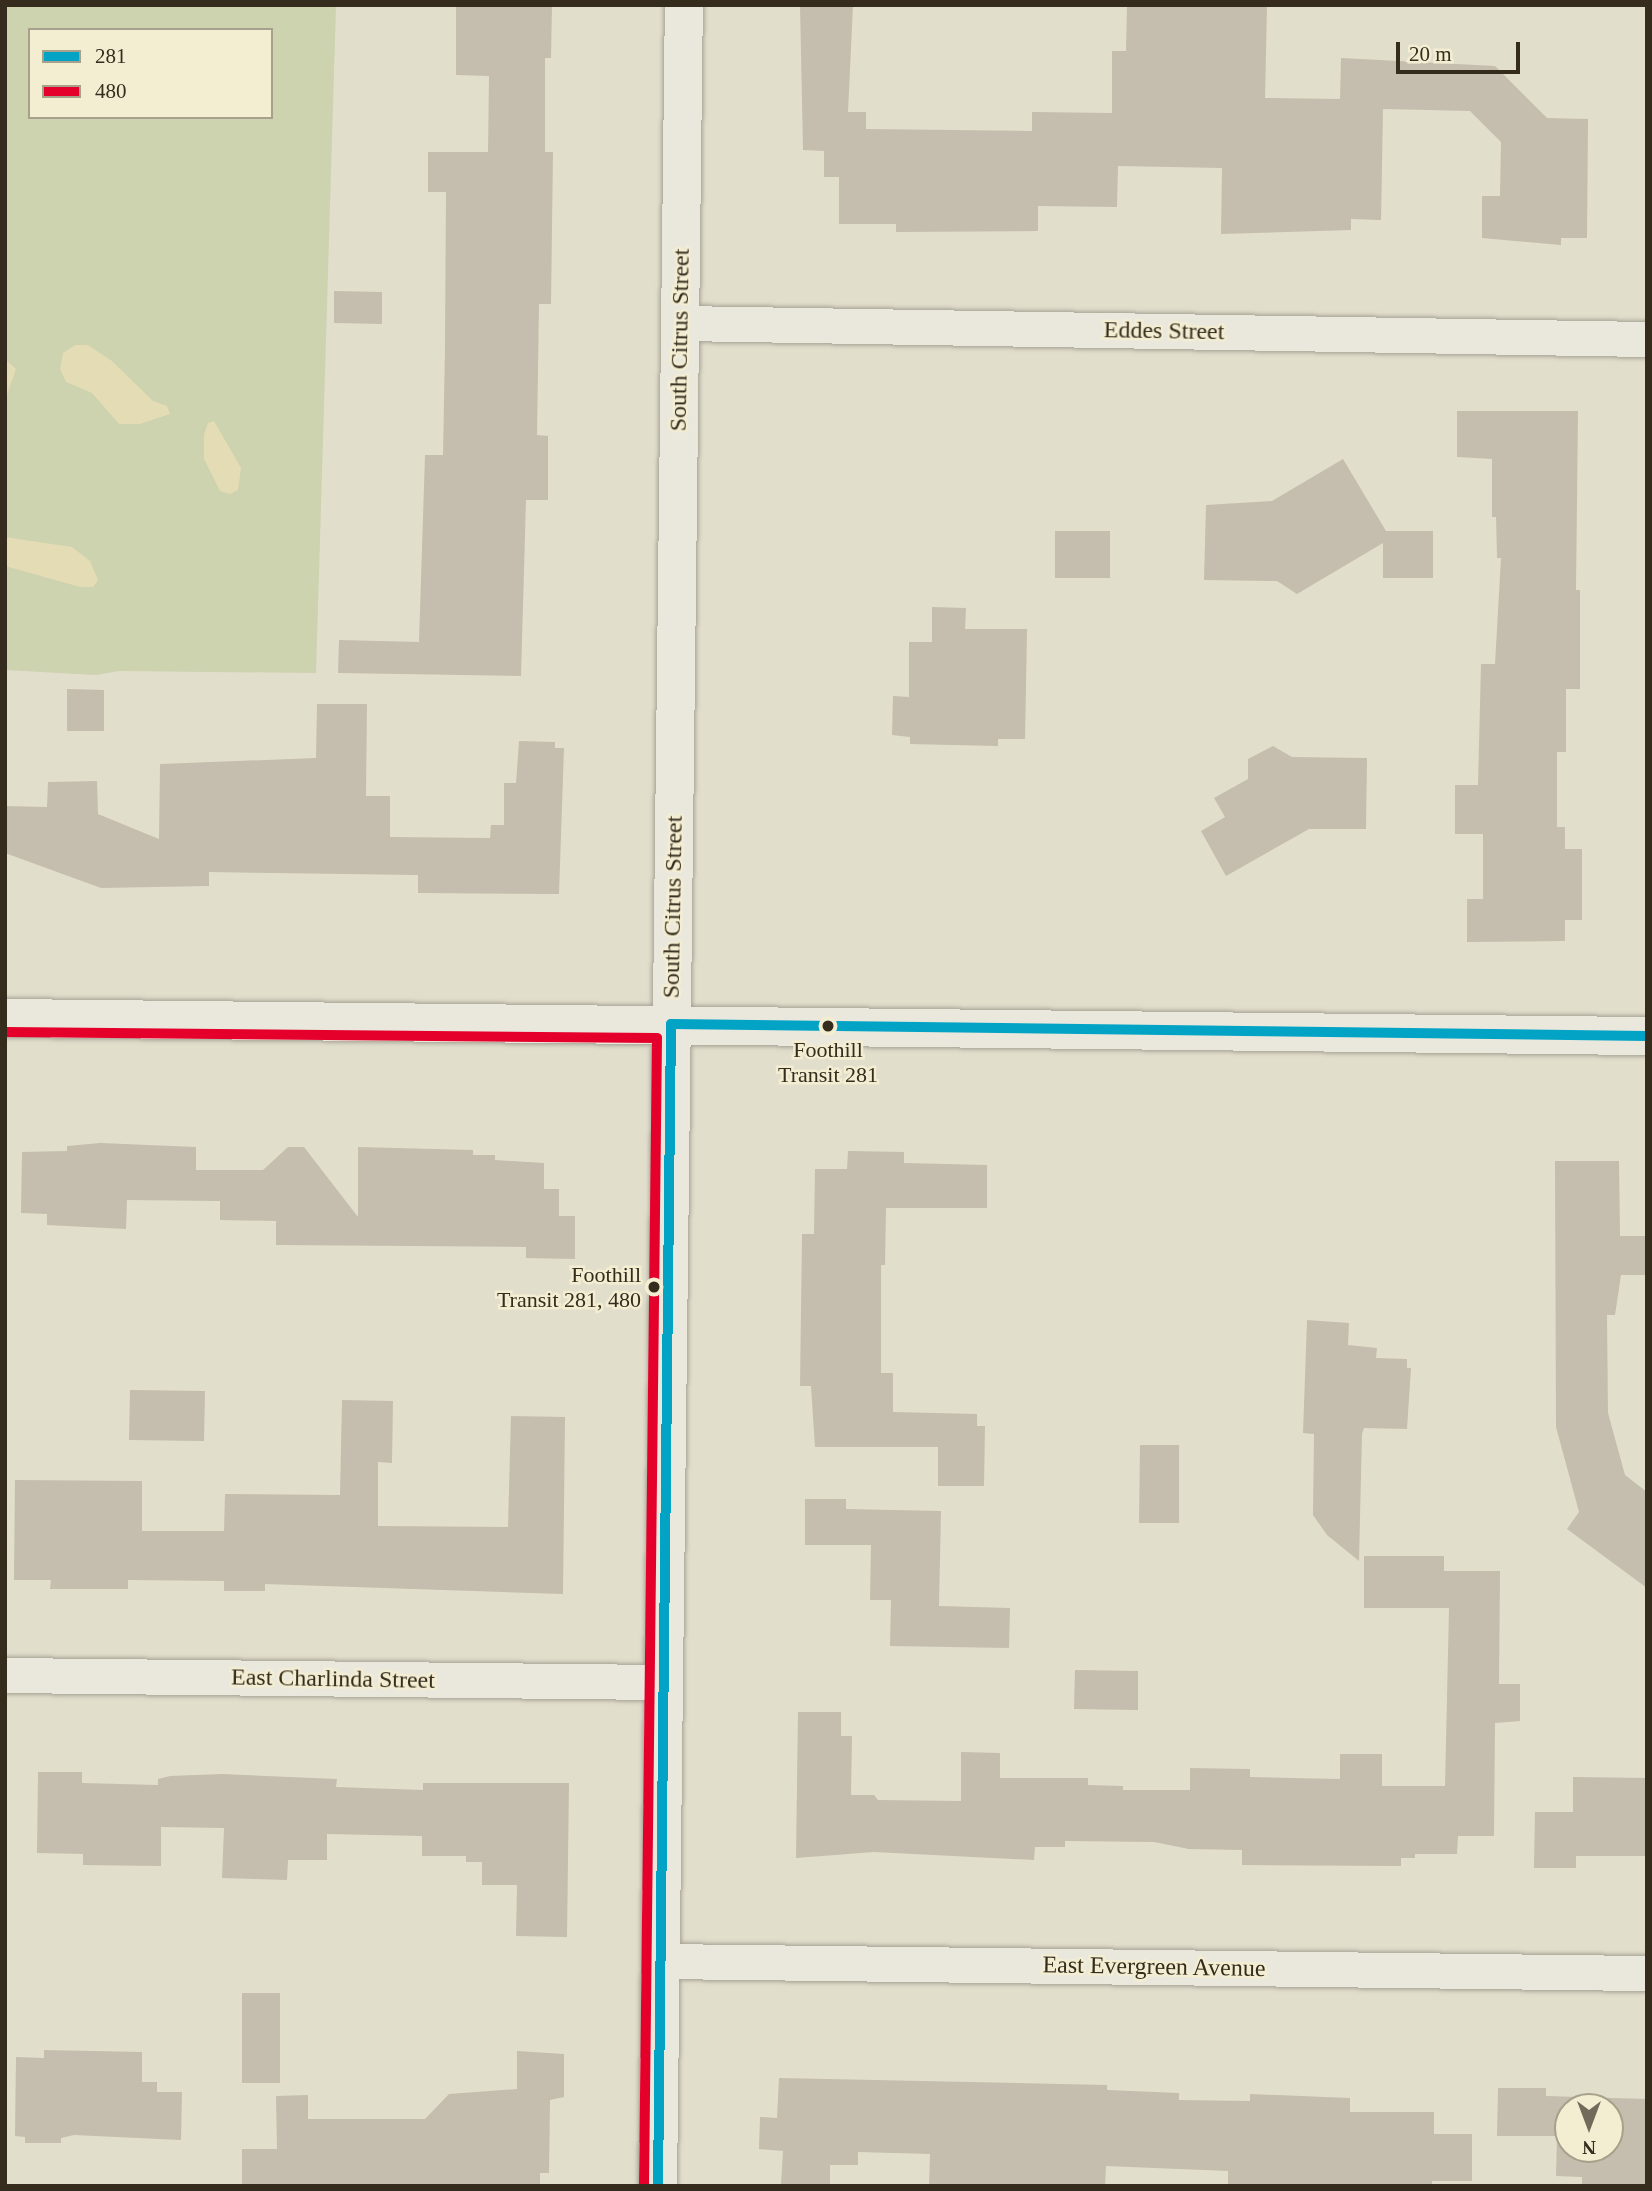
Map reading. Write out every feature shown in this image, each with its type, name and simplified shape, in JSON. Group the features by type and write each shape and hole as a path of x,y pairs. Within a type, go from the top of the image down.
{"main road":[{"name":"South Citrus Street","path":"658,2186 684,5"},
{"path":"5,1018 1647,1036"}],"street":[{"name":"Eddes Street","path":"681,323 1647,338"},
{"name":"East Charlinda Street","path":"5,1675 662,1682"},
{"name":"East Evergreen Avenue","path":"661,1961 1647,1973"}],"green space":[{"path":"5,5 336,5 316,673 119,671 96,675 5,670"}],"sand":[{"path":"75,345 88,345 112,361 153,401 167,406 170,414 140,424 119,424 92,393 66,382 60,369 63,353"},
{"path":"5,359 16,369 5,400"},
{"path":"214,421 241,468 238,490 230,494 220,491 204,459 204,435 208,423"},
{"path":"5,537 72,547 90,561 98,580 93,587 80,587 5,566"}],"building":[{"path":"456,5 552,5 551,58 545,58 545,152 553,152 551,304 539,304 537,435 548,436 548,500 526,500 521,676 338,673 339,640 419,642 425,455 443,455 445,348 446,192 428,192 428,152 488,152 489,76 456,75"},
{"path":"800,5 853,5 848,112 866,112 866,129 1032,131 1032,112 1112,113 1112,51 1126,51 1127,5 1267,5 1265,98 1340,99 1341,58 1495,66 1547,118 1588,119 1587,238 1561,238 1561,245 1482,238 1482,196 1500,196 1501,142 1470,111 1383,109 1381,220 1351,219 1351,230 1221,234 1222,168 1118,166 1117,207 1038,206 1038,231 896,232 896,224 839,224 839,177 824,177 824,151 803,150"},
{"path":"334,291 382,292 382,324 334,323"},
{"path":"1457,411 1578,411 1576,590 1580,590 1580,689 1566,689 1566,752 1557,752 1557,827 1565,827 1565,849 1582,849 1582,920 1565,920 1565,941 1467,942 1467,899 1483,899 1483,834 1455,834 1455,785 1478,785 1481,664 1495,664 1501,558 1497,558 1496,517 1492,517 1492,459 1457,457"},
{"path":"1343,459 1386,531 1433,531 1433,578 1383,578 1383,543 1297,594 1277,581 1204,580 1206,505 1272,501"},
{"path":"1055,531 1110,531 1110,578 1055,578"},
{"path":"932,607 966,608 965,629 1027,629 1025,739 998,739 998,746 910,744 910,737 892,735 893,696 909,697 909,642 932,642"},
{"path":"67,689 104,690 104,731 67,731"},
{"path":"317,704 367,704 366,796 390,796 390,837 490,838 491,825 504,825 504,783 516,783 519,741 555,742 555,748 564,748 559,894 418,893 418,875 209,872 209,886 101,888 5,853 5,806 47,807 48,782 97,781 98,814 159,839 160,764 316,758"},
{"path":"1273,746 1292,757 1367,758 1366,829 1309,829 1226,876 1201,831 1225,817 1214,798 1248,779 1248,759"},
{"path":"100,1143 196,1147 196,1170 263,1170 288,1147 304,1147 358,1217 358,1147 473,1150 473,1155 495,1155 495,1160 544,1163 544,1189 559,1189 559,1216 575,1216 575,1259 526,1258 526,1247 276,1245 276,1221 220,1220 220,1201 127,1200 126,1229 47,1225 47,1214 21,1213 22,1152 67,1151 67,1146"},
{"path":"848,1151 904,1152 904,1163 987,1165 987,1208 886,1208 885,1265 881,1265 881,1373 893,1373 893,1412 977,1414 977,1426 985,1426 984,1486 938,1486 938,1447 815,1447 811,1386 800,1386 802,1234 814,1234 815,1169 847,1169"},
{"path":"1555,1161 1619,1161 1620,1236 1647,1236 1647,1275 1621,1275 1615,1315 1607,1315 1608,1413 1625,1475 1647,1492 1647,1588 1567,1529 1579,1512 1556,1427"},
{"path":"1307,1320 1349,1323 1348,1345 1377,1348 1376,1358 1407,1359 1407,1368 1411,1368 1407,1429 1364,1428 1362,1434 1359,1561 1327,1535 1313,1515 1314,1434 1303,1433"},
{"path":"130,1390 205,1391 204,1441 129,1440"},
{"path":"342,1400 393,1401 392,1463 378,1462 378,1526 508,1527 511,1416 565,1417 563,1594 265,1584 265,1591 224,1591 224,1581 128,1580 128,1589 50,1589 51,1580 14,1580 15,1480 142,1481 142,1531 224,1531 225,1494 340,1495"},
{"path":"1140,1445 1179,1445 1179,1523 1139,1523"},
{"path":"805,1499 846,1499 846,1509 941,1511 939,1606 1010,1608 1009,1648 890,1646 891,1600 870,1600 871,1545 805,1545"},
{"path":"1364,1556 1444,1556 1444,1571 1500,1571 1499,1684 1520,1684 1520,1721 1495,1723 1494,1836 1458,1836 1457,1854 1415,1854 1415,1858 1401,1858 1401,1866 1242,1865 1242,1850 1189,1849 1154,1842 1065,1841 1065,1847 1035,1847 1034,1860 874,1852 796,1858 798,1712 841,1712 841,1736 852,1736 851,1795 874,1795 878,1800 961,1801 961,1752 1000,1753 1000,1778 1088,1778 1088,1785 1123,1786 1123,1790 1190,1790 1190,1768 1250,1769 1250,1777 1340,1779 1340,1754 1382,1754 1382,1786 1445,1786 1449,1608 1364,1608"},
{"path":"1075,1670 1138,1671 1138,1710 1074,1709"},
{"path":"38,1772 82,1772 82,1783 158,1785 158,1779 170,1776 222,1774 337,1779 336,1787 423,1790 423,1783 569,1783 567,1937 516,1936 517,1885 482,1885 482,1862 466,1862 466,1856 422,1856 422,1836 327,1834 327,1860 288,1860 287,1880 222,1878 224,1828 161,1827 161,1866 83,1865 83,1854 37,1853"},
{"path":"1573,1777 1647,1778 1647,1856 1576,1856 1576,1868 1534,1868 1535,1812 1573,1812"},
{"path":"242,1993 280,1993 280,2083 242,2083"},
{"path":"44,2050 142,2052 142,2082 157,2082 157,2092 182,2092 181,2140 74,2135 61,2138 61,2143 25,2143 25,2137 15,2136 16,2057 44,2058"},
{"path":"517,2051 564,2054 564,2097 550,2100 549,2173 540,2173 540,2186 242,2186 242,2149 277,2149 276,2096 308,2095 308,2119 425,2119 449,2094 517,2089"},
{"path":"779,2078 1107,2085 1107,2090 1179,2093 1179,2100 1250,2101 1250,2094 1350,2098 1350,2112 1434,2112 1434,2134 1472,2134 1472,2181 1432,2181 1432,2186 1228,2186 1228,2171 1106,2166 1105,2186 929,2186 930,2154 858,2152 858,2165 830,2165 830,2186 781,2185 783,2151 759,2149 760,2117 777,2118"},
{"path":"1498,2088 1546,2088 1546,2096 1554,2096 1554,2136 1497,2136"},
{"path":"1624,2098 1647,2099 1647,2186 1582,2186 1582,2177 1556,2176 1556,2163 1624,2163"}],"transit line":[{"name":"281","path":"658,2186 671,1024 1647,1036"},
{"name":"480","path":"5,1032 657,1038 644,2186"}],"place":[{"name":"Foothill Transit 281","path":"828,1026"},
{"name":"Foothill Transit 281, 480","path":"654,1287"}]}
